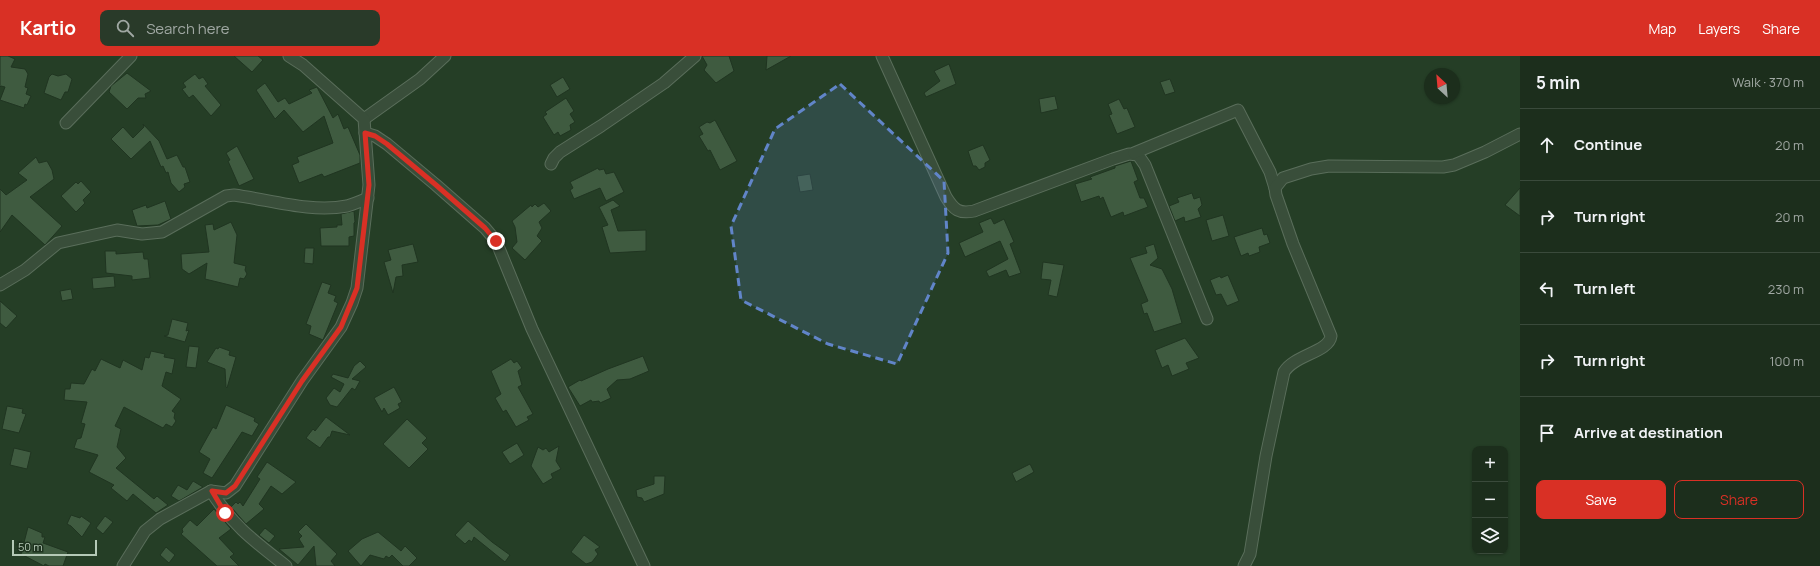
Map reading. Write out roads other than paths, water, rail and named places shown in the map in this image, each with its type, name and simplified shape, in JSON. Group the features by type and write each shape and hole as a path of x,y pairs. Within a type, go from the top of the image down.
{"street":[{"path":"66,122 131,56"},
{"path":"123,566 145,532 152,525 212,491 226,493 235,486 302,381 341,327 357,288 369,185 364,119 302,65 289,56"},
{"path":"364,119 420,79 445,56"},
{"path":"552,164 554,158 560,152 664,83 695,56"},
{"path":"882,56 946,197 952,208 957,211 966,212 983,208 1112,159 1134,154 1238,110 1270,172 1276,195 1293,244 1331,336 1331,342 1326,346 1293,362 1284,372 1266,456 1250,554 1244,566"},
{"path":"365,133 375,136 387,144 441,189 488,231 496,241 532,329 644,566"},
{"path":"1275,188 1282,178 1321,167 1454,165 1520,134"},
{"path":"1134,154 1142,159 1207,319"},
{"path":"0,285 24,270 58,243 117,230 142,234 162,232 226,196 234,195 304,206 333,208 349,206 368,198"},
{"path":"212,491 225,513 255,544 286,566"}]}
